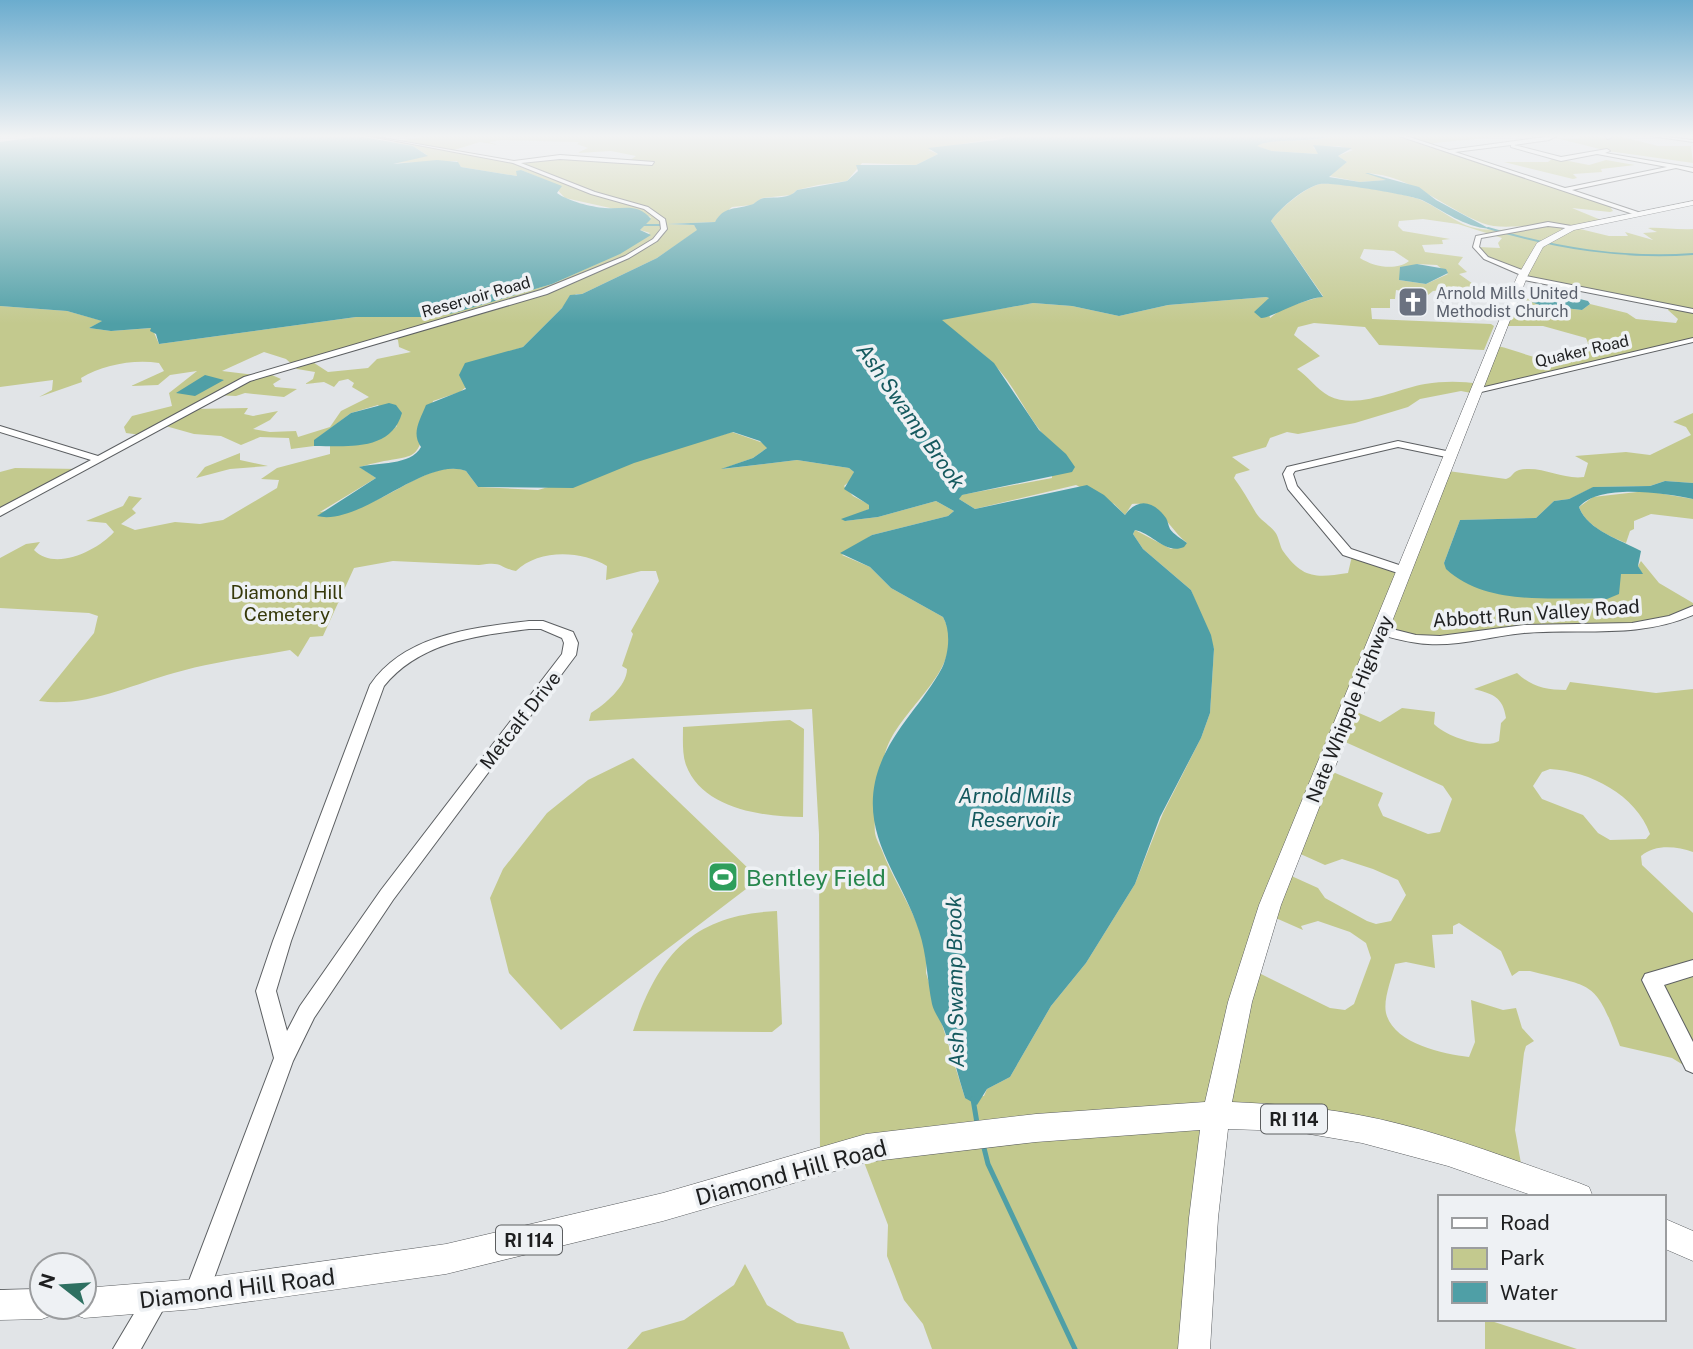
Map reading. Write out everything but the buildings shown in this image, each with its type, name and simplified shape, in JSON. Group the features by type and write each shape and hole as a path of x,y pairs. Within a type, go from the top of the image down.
{"main road":[{"name":"Nate Whipple Highway","path":"1194,1349 1205,1209 1218,1115 1240,1002 1270,905 1523,276 1542,243 1574,227 1693,203"},
{"name":"Diamond Hill Road","path":"98,1302 157,1299 313,1280 475,1253 663,1207 866,1148 999,1131 1218,1115 1292,1118 1362,1129 1461,1156 1573,1195"},
{"path":"1665,1234 1693,1247"},
{"path":"0,1305 28,1304"}],"street":[{"name":"Reservoir Road","path":"0,513 247,379 544,292 638,251 659,237 665,225 657,214 611,198"},
{"path":"1588,198 1636,213"},
{"path":"1574,227 1548,224 1490,234 1478,237 1478,251 1523,276 1693,311"},
{"name":"Quaker Road","path":"1477,390 1693,340"},
{"path":"0,429 99,459"},
{"path":"1404,571 1347,552 1292,487 1288,474 1292,469 1314,462 1398,444 1451,455"},
{"name":"Abbott Run Valley Road","path":"1380,630 1415,639 1440,640 1530,629 1643,625 1676,619 1693,610"},
{"name":"Metcalf Drive","path":"196,1294 284,1058 307,1012 387,895 559,670 569,655 571,643 568,635 556,628 529,625 469,635 413,652 395,662 381,679 361,723 266,991 284,1058"},
{"path":"1693,968 1652,980 1693,1063"},
{"path":"127,1349 157,1299"}],"green space":[{"name":"Diamond Hill Cemetery","path":"565,198 762,198 752,205 732,207 715,222 667,224 694,225 698,230 657,258 582,294 576,294 523,347 508,352 460,392 433,401 422,439 413,454 360,467 376,478 320,512 369,503 429,473 442,470 466,471 478,487 538,490 732,432 766,444 767,448 753,458 722,469 797,460 849,468 854,472 852,479 844,486 853,496 870,505 869,509 845,521 878,517 936,501 954,511 948,516 872,535 842,555 870,567 891,588 943,617 949,636 947,655 939,673 890,741 876,806 875,833 918,926 926,957 926,973 965,1098 984,1096 987,1089 1010,1077 1051,1006 1086,963 1135,884 1163,813 1201,738 1210,713 1214,649 1191,590 1143,549 1133,534 1135,530 1171,549 1187,543 1157,511 1142,504 1132,504 1125,515 1114,504 1076,485 975,509 959,499 961,495 1052,478 1051,443 993,363 941,322 942,319 1033,303 1072,306 1119,316 1168,305 1266,297 1269,298 1267,302 1270,318 1283,308 1323,296 1271,221 1295,198 1415,198 1463,224 1488,230 1531,226 1488,225 1434,198 1591,198 1619,207 1611,208 1613,211 1610,212 1572,208 1601,220 1576,228 1609,236 1628,236 1625,232 1653,240 1643,233 1657,232 1648,228 1693,229 1693,340 1480,389 1476,394 1461,391 1420,399 1408,407 1355,423 1298,434 1287,432 1270,438 1266,447 1232,457 1250,470 1236,474 1234,478 1258,516 1275,532 1283,551 1304,572 1319,576 1348,573 1352,556 1407,570 1448,471 1506,479 1517,471 1527,469 1584,477 1588,463 1575,456 1626,452 1650,455 1691,435 1686,427 1673,422 1693,413 1693,483 1665,481 1650,486 1594,487 1569,499 1554,501 1536,518 1460,520 1444,563 1459,576 1498,592 1543,597 1607,599 1621,574 1642,574 1638,566 1641,561 1659,583 1693,603 1693,611 1667,623 1566,627 1443,641 1386,631 1352,710 1380,722 1402,708 1435,712 1434,724 1439,729 1465,740 1484,744 1499,741 1501,723 1506,718 1505,711 1496,698 1474,689 1517,673 1534,685 1552,689 1566,690 1570,682 1656,693 1693,689 1693,852 1666,847 1653,849 1641,856 1642,865 1693,913 1693,1071 1672,1058 1620,1046 1605,1009 1590,990 1530,971 1519,971 1512,976 1501,951 1459,923 1453,926 1453,934 1432,935 1435,968 1406,962 1395,964 1387,995 1386,1013 1390,1023 1408,1039 1433,1050 1469,1057 1475,1042 1471,1000 1503,1010 1516,1008 1522,1028 1534,1041 1526,1046 1524,1053 1515,1130 1522,1169 1221,1114 1199,1349 932,1349 923,1324 904,1300 887,1256 888,1225 862,1157 820,1159 819,834 812,709 589,721 591,713 608,700 623,682 627,669 622,666 633,634 631,631 659,581 656,571 641,571 606,580 607,566 585,557 560,554 536,559 516,571 493,564 393,561 354,568 323,636 310,637 298,657 290,650 189,669 91,698 39,701 94,633 98,616 89,613 0,608 0,558 26,544 40,542 34,550 53,559 76,556 98,546 114,532 106,523 86,521 123,506 129,496 142,498 132,509 136,513 121,524 135,530 175,522 200,524 223,520 277,488 279,480 261,479 277,468 330,454 330,446 358,445 374,441 397,426 378,405 351,413 315,440 314,446 291,449 289,438 260,437 241,445 221,436 194,434 162,425 141,435 126,433 124,427 132,416 172,406 169,393 197,371 170,375 158,385 131,386 164,371 159,363 129,363 99,370 81,378 82,382 39,397 52,390 53,380 0,387 0,306 67,311 103,321 89,328 111,331 152,328 159,344 356,317 437,317 552,284 601,262 650,233 640,230 651,217","holes":["1423,219 1458,224 1502,238 1498,243 1500,248 1478,247 1489,259 1525,275 1524,278 1670,306 1668,310 1678,319 1676,323 1636,319 1627,313 1590,304 1582,310 1539,305 1521,290 1505,326 1543,326 1586,338 1588,343 1585,348 1565,350 1571,356 1553,360 1497,346 1480,384 1432,383 1352,401 1329,396 1297,369 1320,356 1294,335 1298,327 1314,323 1365,327 1379,345 1484,350 1494,326 1372,319 1371,308 1390,308 1390,299 1395,299 1396,290 1428,295 1433,291 1476,286 1459,274 1467,272 1458,264 1463,257 1425,252 1422,245 1443,244 1442,240 1450,239 1403,231 1398,226 1399,221","1364,249 1394,251 1409,261 1391,267 1378,266 1360,258","1417,264 1437,265 1448,274 1426,284 1399,280","390,336 398,340 399,347 411,352 377,359 368,368 328,372 308,359","264,352 286,359 297,369 315,372 313,379 305,384 324,382 334,387 339,381 348,379 354,383 352,387 369,397 341,411 330,427 298,437 296,431 270,432 253,429 270,420 278,411 253,416 244,414 248,408 192,409 215,395 236,396 245,393 284,397 297,389 275,387 273,384 281,379 265,372 255,375 222,371","1343,741 1443,786 1452,799 1440,832 1428,834 1383,816 1378,805 1383,793 1328,770","1550,769 1565,771 1596,780 1610,788 1634,808 1650,834 1646,839 1610,840 1598,833 1583,815 1542,799 1533,786 1542,772","1296,852 1325,865 1342,859 1373,869 1398,880 1406,895 1391,921 1376,924 1325,898 1318,888 1287,874","1269,915 1303,930 1301,926 1318,921 1350,932 1366,943 1371,958 1354,1004 1345,1010 1330,1008 1253,970"]},
{"path":"240,453 240,460 268,466 230,469 196,478 205,467"},
{"path":"15,468 80,469 0,512 0,472"},
{"path":"1646,491 1693,499 1693,519 1651,514 1634,521 1634,529 1630,531 1626,543 1592,525 1579,507 1593,497"},
{"path":"790,720 804,729 803,817 753,812 720,801 694,780 686,765 683,727"},
{"path":"633,758 750,870 746,889 561,1030 509,973 490,898 503,869 547,813 588,780"},
{"path":"777,911 782,1024 772,1032 633,1031 655,980 683,944 701,930 722,921 747,914"},
{"path":"745,1264 767,1305 797,1323 843,1332 850,1349 627,1349 642,1332 684,1320 734,1285"},
{"path":"1485,1321 1491,1321 1577,1349 1485,1349"}],"water":[{"path":"0,198 566,198 599,207 640,210 651,219 640,230 651,235 620,254 552,284 454,313 430,317 356,317 159,344 156,334 150,331 151,328 111,331 89,328 102,321 67,311 0,306"},
{"name":"Arnold Mills Reservoir","path":"1294,198 1271,221 1323,297 1261,318 1254,312 1269,298 1266,297 1168,305 1119,316 1072,306 1033,303 942,320 994,363 1039,430 1066,454 1075,467 1072,472 962,495 959,499 975,509 1087,485 1104,495 1125,515 1140,504 1145,503 1156,508 1166,518 1171,531 1187,543 1184,547 1177,549 1165,546 1135,530 1133,534 1143,549 1191,590 1211,635 1214,649 1210,713 1201,738 1160,817 1135,884 1086,963 1051,1006 1010,1077 987,1089 977,1105 965,1098 945,1032 933,1007 919,931 879,841 873,803 875,782 887,750 942,668 948,649 947,629 943,617 891,588 870,567 840,553 872,535 948,516 954,511 936,501 878,517 845,521 841,519 869,509 869,505 844,489 854,472 849,468 797,460 721,469 753,458 767,448 760,441 733,432 634,463 573,488 478,487 466,471 450,469 413,481 353,511 334,517 317,516 376,478 359,467 402,460 416,453 421,447 417,437 418,426 426,405 466,389 459,375 465,363 523,347 562,308 570,295 582,294 657,258 697,230 694,225 667,224 715,222 726,211 762,199"},
{"name":"Arnold Mills Reservoir","path":"1415,198 1433,198 1490,229 1463,222"},
{"path":"1417,264 1446,269 1448,273 1426,284 1399,280 1400,267"},
{"path":"1540,289 1588,301 1590,304 1582,310 1539,305 1532,302 1529,291"},
{"path":"205,375 224,380 195,396 176,393"},
{"path":"389,403 396,405 402,413 396,426 378,441 353,446 314,446 314,440 351,413"},
{"path":"1665,481 1693,483 1693,499 1666,494 1617,492 1589,500 1579,507 1589,522 1597,528 1641,551 1638,566 1643,574 1621,574 1619,594 1607,599 1523,598 1502,595 1482,590 1446,569 1444,563 1460,520 1536,518 1554,501 1569,499 1593,487 1650,486"}],"waterway":[{"path":"642,225 663,225"},
{"path":"1488,228 1589,250 1641,255 1693,254"},
{"name":"Ash Swamp Brook","path":"973,1099 977,1123"},
{"name":"Ash Swamp Brook","path":"983,1144 988,1164 1075,1349"}],"place":[{"name":"Arnold Mills United Methodist Church","path":"1413,302"},
{"name":"Bentley Field","path":"723,877"}]}
